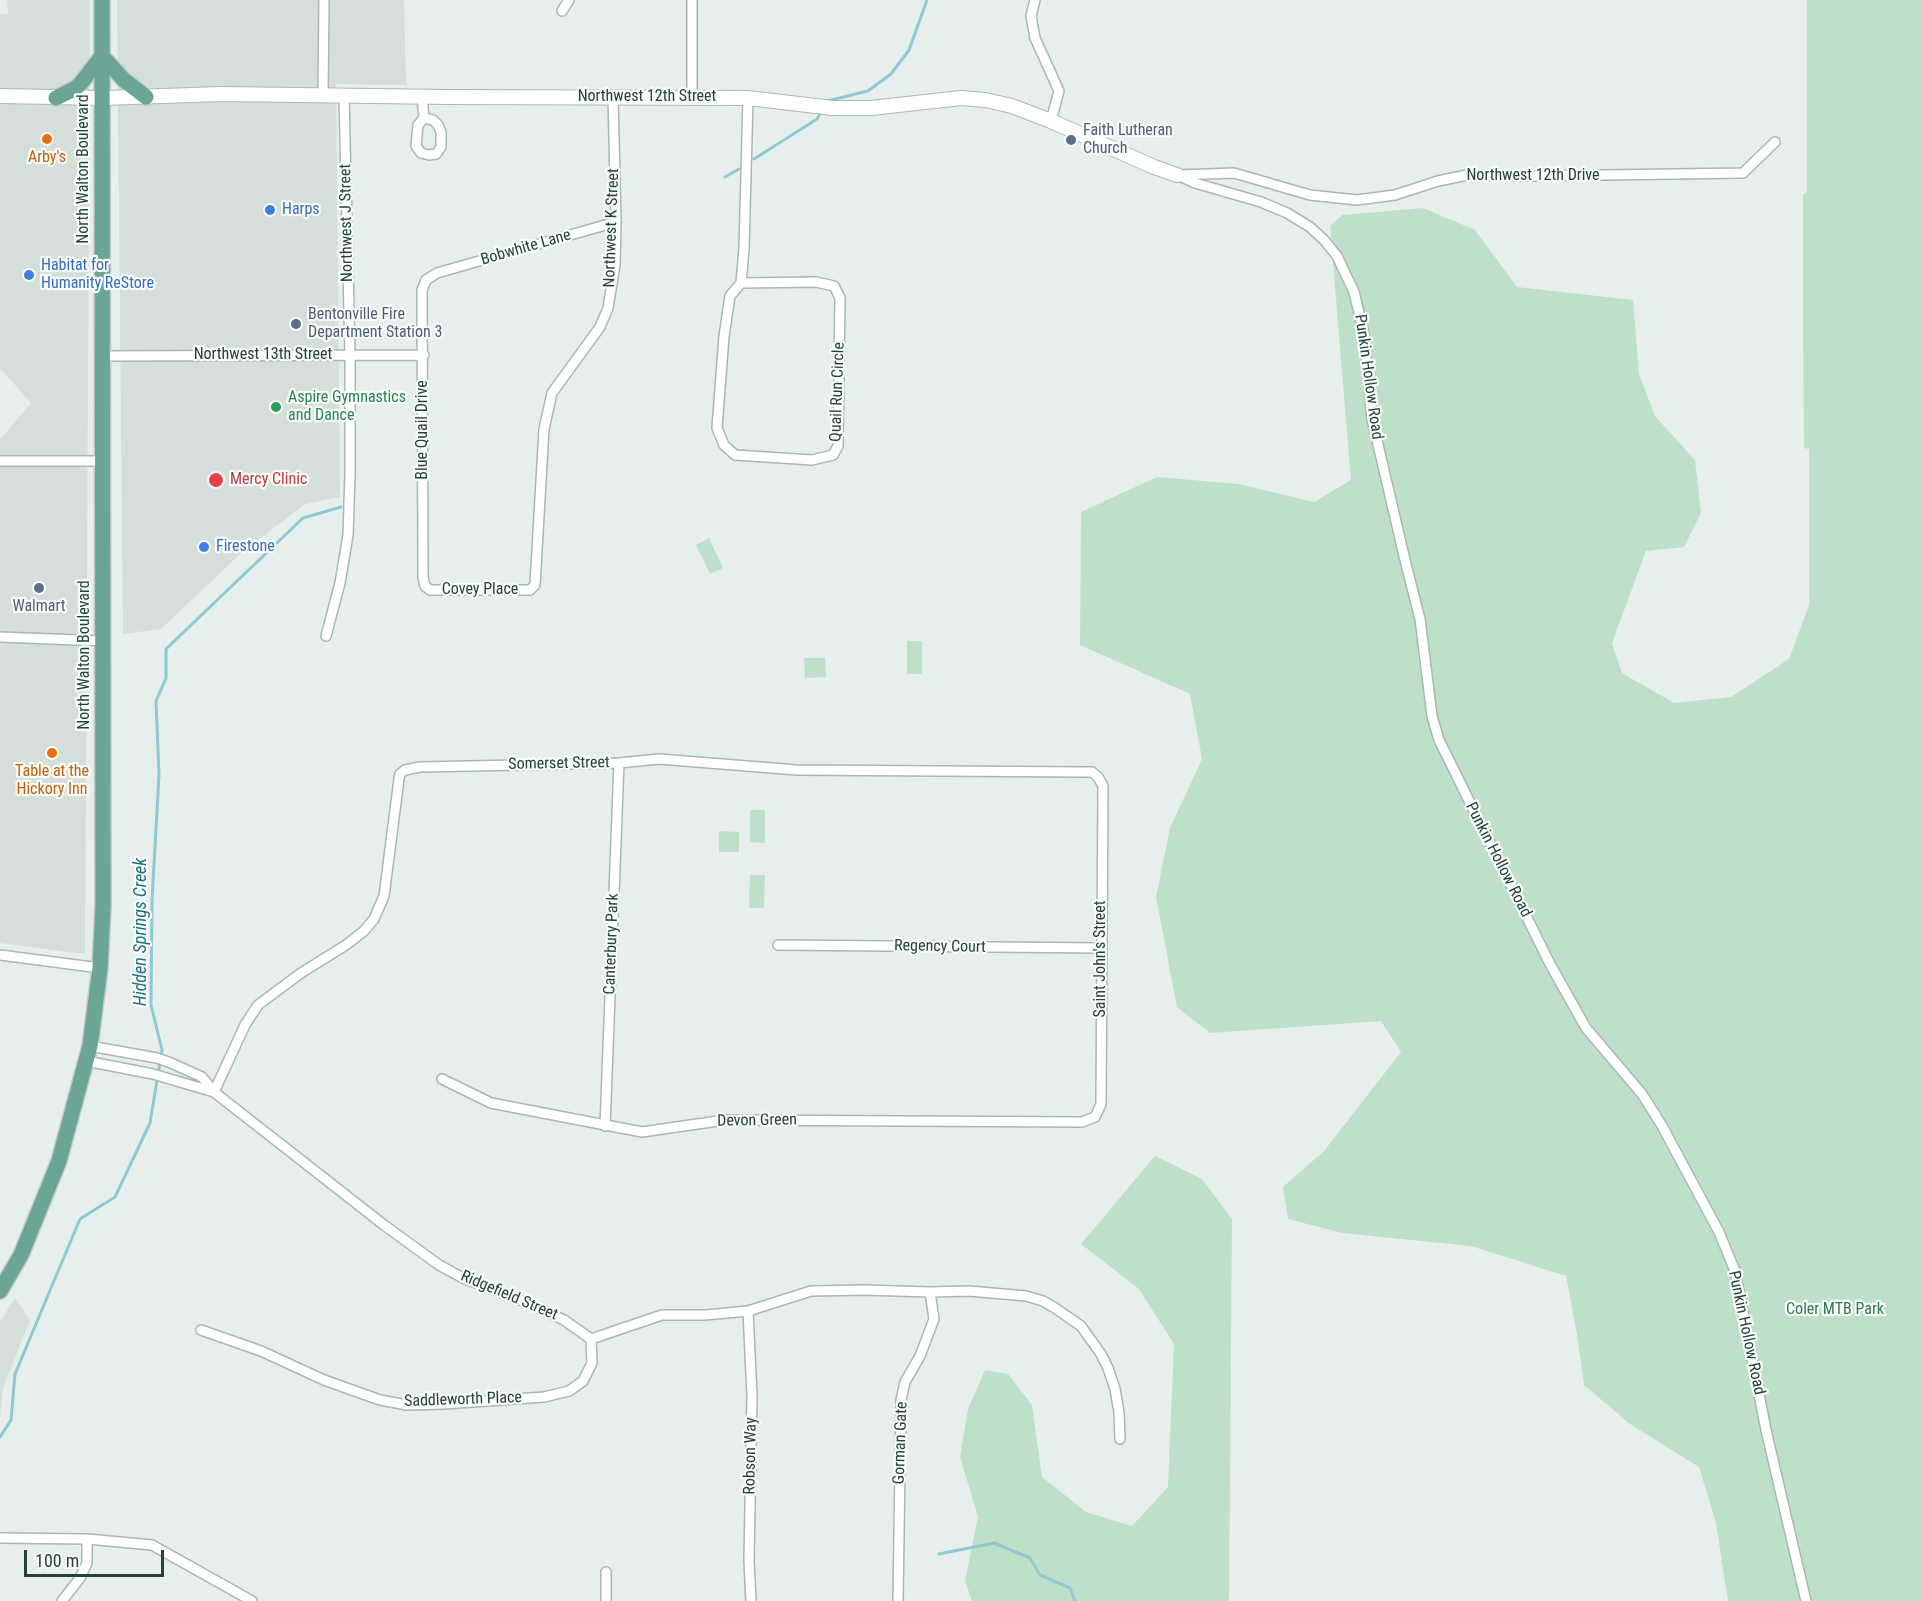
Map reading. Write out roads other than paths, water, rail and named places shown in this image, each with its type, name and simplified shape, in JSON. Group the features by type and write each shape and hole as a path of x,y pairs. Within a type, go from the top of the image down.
{"main road":[{"name":"North Walton Boulevard","path":"0,1291 21,1255 59,1161 88,1054 100,968 103,908 102,0"},
{"path":"56,98 76,88 102,56 124,80 146,97"}],"street":[{"path":"323,95 324,0"},
{"path":"562,11 569,0"},
{"path":"692,0 692,97"},
{"path":"1035,0 1031,16 1035,38 1059,91 1051,121"},
{"name":"Northwest 12th Street","path":"0,96 103,98 221,94 692,97 748,98 842,108 871,108 933,100 973,99 1011,106 1176,175"},
{"name":"Northwest J Street","path":"326,636 340,583 348,535 350,355 344,95"},
{"path":"422,97 424,118"},
{"name":"Northwest K Street","path":"530,590 535,585 544,429 552,393 600,327 608,308 615,266 614,97"},
{"name":"Quail Run Circle","path":"741,283 816,282 834,286 840,298 840,416 838,446 833,455 812,460 735,455 724,445 717,428 724,336 730,296 741,283 748,98"},
{"name":"Northwest 12th Drive","path":"1176,175 1234,173 1310,195 1357,200 1395,195 1438,181 1467,175 1743,173 1775,142"},
{"name":"Punkin Hollow Road","path":"1176,175 1195,183 1261,202 1287,213 1310,227 1337,256 1354,292 1364,334 1372,419 1420,619 1432,716 1439,740 1550,964 1586,1028 1655,1114 1719,1232 1735,1271 1766,1430 1806,1601"},
{"name":"Bobwhite Lane","path":"437,273 616,222"},
{"name":"Blue Quail Drive","path":"430,590 425,586 423,577 422,290 426,280 437,273"},
{"name":"Northwest 13th Street","path":"102,356 424,355"},
{"path":"0,461 102,461"},
{"name":"Covey Place","path":"430,590 530,590"},
{"path":"0,637 103,641"},
{"name":"Somerset Street","path":"214,1092 244,1025 258,1005 279,988 364,931 379,910 388,874 400,774 405,770 420,767 619,763 659,759 796,770 1083,771 1092,772 1098,777 1102,786"},
{"name":"Canterbury Park","path":"605,1126 619,763"},
{"name":"Saint John's Street","path":"1082,1122 1095,1118 1101,1104 1102,786"},
{"name":"Regency Court","path":"778,945 1101,948"},
{"path":"0,966 2,956 100,968"},
{"name":"Ridgefield Street","path":"88,1054 157,1058 202,1077 214,1092 384,1225 439,1265 465,1279 564,1320 591,1339"},
{"name":"Ridgefield Street","path":"88,1054 214,1092"},
{"name":"Devon Green","path":"442,1079 491,1103 642,1132 725,1120 1082,1122"},
{"path":"591,1339 662,1315 705,1315 748,1311 811,1291 988,1291 1026,1296 1049,1305 1081,1326 1101,1354 1108,1368 1117,1400 1120,1439"},
{"name":"Gorman Gate","path":"898,1601 901,1400 905,1382 920,1356 934,1319 930,1292"},
{"name":"Robson Way","path":"748,1311 752,1395 749,1561 751,1601"},
{"name":"Saddleworth Place","path":"201,1330 261,1351 324,1380 380,1400 407,1405 544,1397 569,1391 584,1381 592,1363 591,1339"},
{"path":"0,1538 87,1539 152,1545 252,1601"},
{"path":"62,1601 80,1578 87,1563 87,1539"},
{"path":"606,1572 606,1601"}],"waterway":[{"path":"827,101 868,91 891,74 909,50 927,0"},
{"path":"754,159 817,119 820,114"},
{"path":"725,177 739,169"},
{"name":"Hidden Springs Creek","path":"0,1437 11,1420 15,1374 80,1219 115,1197 150,1123 162,1050 151,1005 152,900 159,775 156,701 166,678 166,649 303,518 341,507"},
{"path":"939,1554 994,1543 1030,1558 1040,1575 1070,1588 1075,1601"}],"place":[{"name":"Arby's","path":"47,139"},
{"name":"Faith Lutheran Church","path":"1071,140"},
{"name":"Harps","path":"270,210"},
{"name":"Habitat for Humanity ReStore","path":"29,275"},
{"name":"Bentonville Fire Department Station 3","path":"296,324"},
{"name":"Aspire Gymnastics and Dance","path":"276,407"},
{"name":"Mercy Clinic","path":"216,480"},
{"name":"Firestone","path":"204,547"},
{"name":"Walmart","path":"39,588"},
{"name":"Table at the Hickory Inn","path":"52,753"}],"park label":[{"name":"Coler MTB Park","path":"1835,1310"}]}
